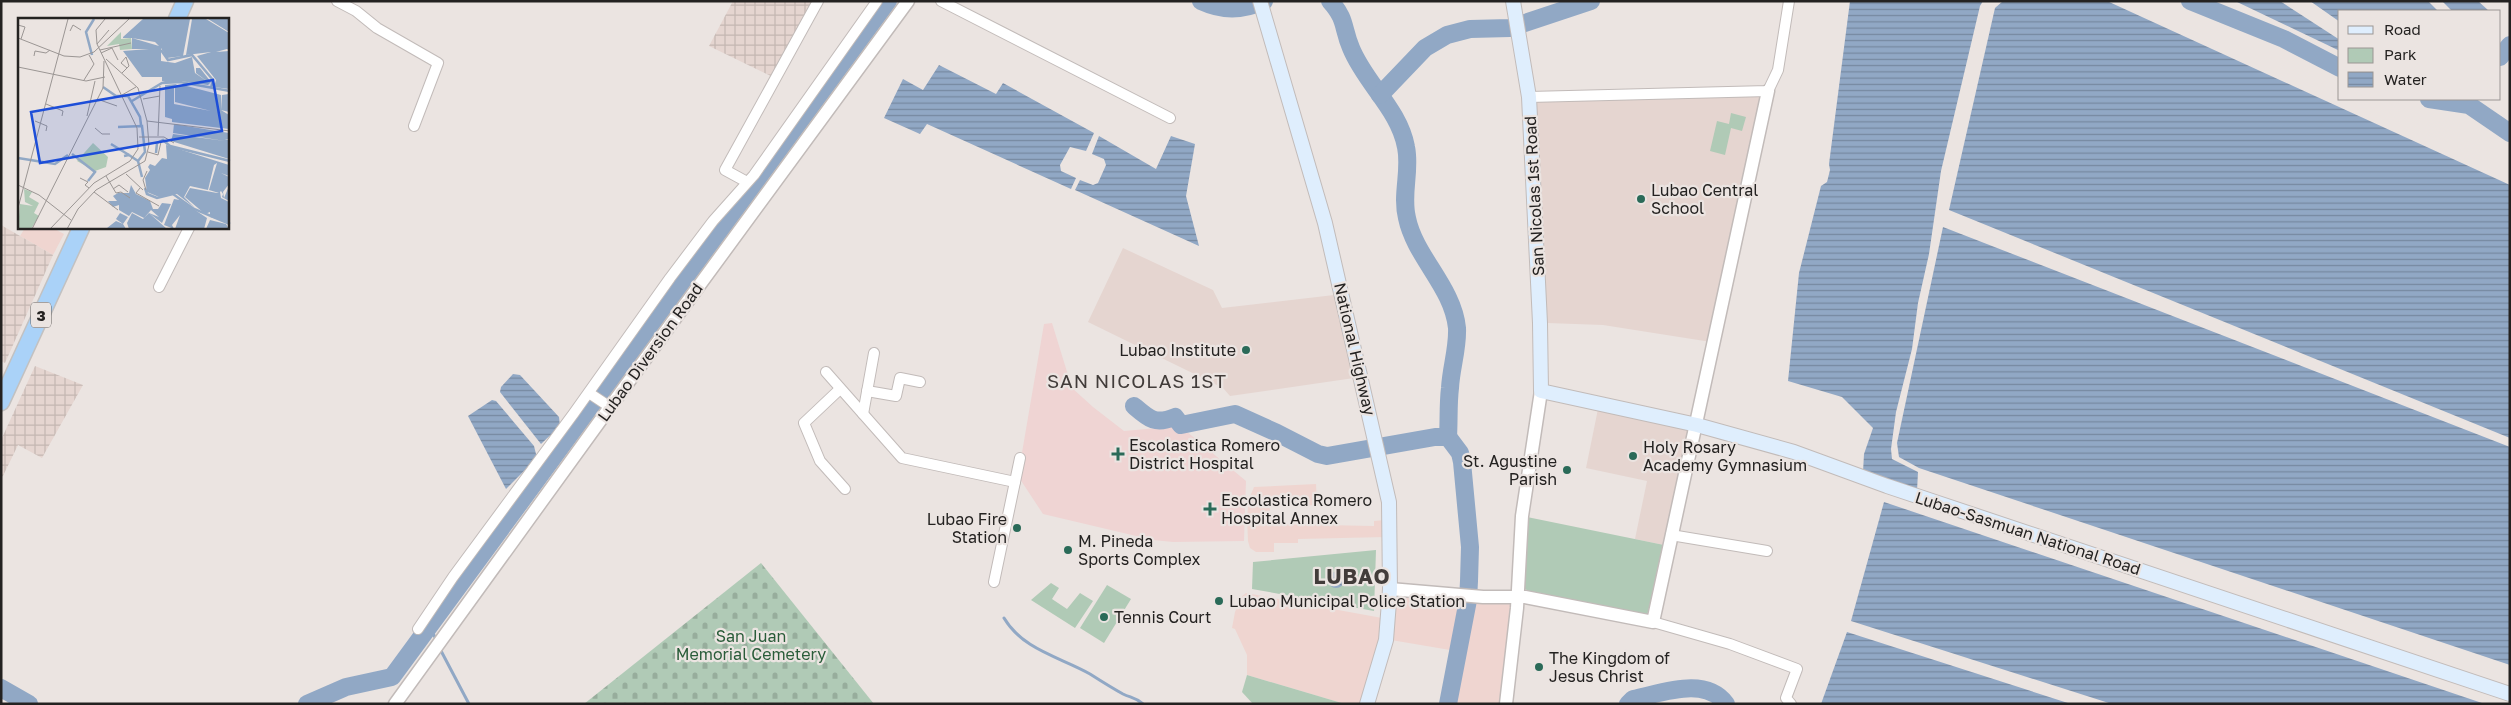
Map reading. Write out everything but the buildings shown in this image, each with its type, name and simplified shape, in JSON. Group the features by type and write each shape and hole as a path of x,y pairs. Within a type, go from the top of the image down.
{"highway":[{"path":"177,18 185,1"},
{"name":"3","path":"1,402 81,229"}],"main road":[{"name":"National Highway","path":"1260,1 1325,223 1381,462 1388,502 1390,589 1386,640 1367,704"},
{"name":"San Nicolas 1st Road","path":"1514,7 1529,97 1540,323 1540,391"},
{"name":"Lubao-Sasmuan National Road","path":"1540,391 1697,425 1794,452 1886,486 2510,694"}],"street":[{"path":"337,1 378,28 438,63 414,126"},
{"path":"747,182 725,170 818,1"},
{"path":"418,630 520,484 590,393 670,278 713,221 754,175 877,1"},
{"name":"Lubao Diversion Road","path":"395,704 608,405 908,1"},
{"path":"941,1 1170,118"},
{"path":"1653,622 1768,91 1778,70 1789,1"},
{"path":"1529,97 1768,91"},
{"path":"159,286 188,229"},
{"path":"863,414 874,353"},
{"path":"826,372 902,458 1016,482"},
{"path":"867,391 896,396 900,378 920,382"},
{"path":"840,389 804,423 820,462 845,490"},
{"path":"1506,704 1517,608 1516,597 1522,516 1540,391"},
{"path":"590,393 608,405"},
{"path":"994,582 1020,458"},
{"path":"1671,535 1767,551"},
{"path":"1390,589 1540,599 1653,622 1730,644 1796,669 1786,698 1791,704"}],"shaded area":[{"path":"733,1 816,1 773,77 709,46"},
{"name":"Lubao Central School","path":"1762,96 1711,342 1603,325 1547,323 1535,101"},
{"path":"1,225 53,255 5,363 1,361"},
{"path":"24,229 55,229 64,234 53,255 20,236"},
{"name":"Lubao Institute","path":"1123,248 1213,290 1222,308 1334,295 1354,378 1230,396 1223,388 1088,322"},
{"name":"Escolastica Romero District Hospital","path":"1052,323 1072,388 1093,407 1124,431 1180,426 1246,481 1244,541 1173,542 1153,540 1043,514 1018,476 1044,324"},
{"path":"35,366 83,385 42,458 18,445 1,480 1,440"},
{"path":"1598,409 1689,427 1664,545 1635,539 1647,481 1586,468"},
{"path":"1316,484 1317,505 1270,507 1269,524 1374,526 1374,521 1385,520 1386,537 1298,539 1298,543 1274,543 1274,552 1256,552 1250,548 1247,517 1249,499 1254,487"},
{"path":"1246,593 1382,618 1380,639 1362,704 1345,704 1247,675 1247,655 1235,629 1232,628 1235,612 1241,597"},
{"path":"1396,596 1464,600 1456,651 1391,640"},
{"path":"1474,601 1512,603 1502,704 1450,704 1469,607"}],"green space":[{"path":"1731,113 1746,117 1742,131 1731,128 1725,155 1710,151 1717,121 1729,124"},
{"path":"1527,517 1664,545 1647,616 1534,594 1525,589 1522,581"},
{"path":"1376,550 1374,611 1252,589 1253,562"},
{"name":"San Juan Memorial Cemetery","path":"761,563 874,704 584,704"},
{"name":"Tennis Court","path":"1051,583 1059,588 1052,599 1067,609 1080,593 1093,601 1075,628 1031,600"},
{"name":"Tennis Court","path":"1107,585 1131,599 1104,643 1080,628"},
{"path":"1247,675 1345,704 1253,704 1242,692"}],"water":[{"path":"1850,1 1983,1 1980,6 1941,171 1929,254 1918,303 1912,349 1896,412 1891,449 1892,459 1918,472 1917,491 1863,472 1864,454 1873,428 1842,397 1788,381 1799,273 1821,186 1827,182 1830,170 1829,164"},
{"path":"2003,1 2107,1 2510,185 2510,438 1949,210 1995,8"},
{"path":"2235,1 2280,1 2338,39 2338,50"},
{"path":"2310,1 2428,1 2437,10 2338,10 2338,21"},
{"path":"2442,1 2478,1 2488,10 2451,10"},
{"path":"939,65 996,94 1003,83 1094,133 1086,151 1070,147 1060,165 1061,171 1076,178 1071,189 927,124 920,134 884,118 903,79 923,90"},
{"path":"1099,136 1156,169 1171,136 1195,144 1186,196 1199,246 1075,190 1080,180 1093,185 1098,183 1106,165 1104,159 1092,154"},
{"path":"1943,227 2510,447 2510,665 1919,468 1899,457 1897,443"},
{"path":"513,374 520,375 559,417 560,426 541,444 500,392 501,387"},
{"path":"492,400 496,401 534,446 537,458 506,489 468,416"},
{"path":"1884,502 2485,704 2112,704 1851,621"},
{"path":"1333,572 1339,572 1344,577 1342,586 1333,588 1328,583 1328,577"},
{"path":"1847,632 2071,704 1821,704"}],"waterway":[{"path":"307,704 346,687 392,677 888,1"},
{"path":"1201,1 1225,8 1248,7 1264,1"},
{"path":"1330,1 1342,19 1348,41 1357,61 1389,108 1402,133 1407,156 1405,209 1411,232 1442,285 1454,313 1457,336 1449,394 1448,437"},
{"path":"1380,95 1425,48 1447,35 1470,29 1510,28 1591,1"},
{"path":"2190,1 2284,39 2338,67"},
{"path":"2501,56 2510,45"},
{"path":"2436,100 2469,105 2510,133"},
{"path":"1134,406 1153,419 1162,420 1175,417 1181,425 1235,414 1318,454 1327,456 1435,437 1448,437 1460,453 1462,462 1470,547 1468,600 1448,704"},
{"path":"1004,618 1021,638 1043,652 1090,674 1143,704"},
{"path":"429,626 437,641"},
{"path":"439,647 469,704"},
{"path":"1,688 29,704"},
{"path":"1628,704 1633,699 1694,688 1706,690 1717,695 1726,704"}],"place":[{"name":"Lubao Central School","path":"1641,199"},
{"name":"Lubao Institute","path":"1246,350"},
{"name":"Escolastica Romero District Hospital","path":"1118,454"},
{"name":"Holy Rosary Academy Gymnasium","path":"1633,456"},
{"name":"St. Agustine Parish","path":"1567,470"},
{"name":"Escolastica Romero Hospital Annex","path":"1210,509"},
{"name":"Lubao Fire Station","path":"1017,528"},
{"name":"M. Pineda Sports Complex","path":"1068,550"},
{"name":"Lubao Municipal Police Station","path":"1219,601"},
{"name":"Tennis Court","path":"1104,617"},
{"name":"The Kingdom of Jesus Christ","path":"1539,667"}],"district":[{"name":"SAN NICOLAS 1ST","path":"1137,380"},
{"name":"LUBAO","path":"1352,576"}]}
